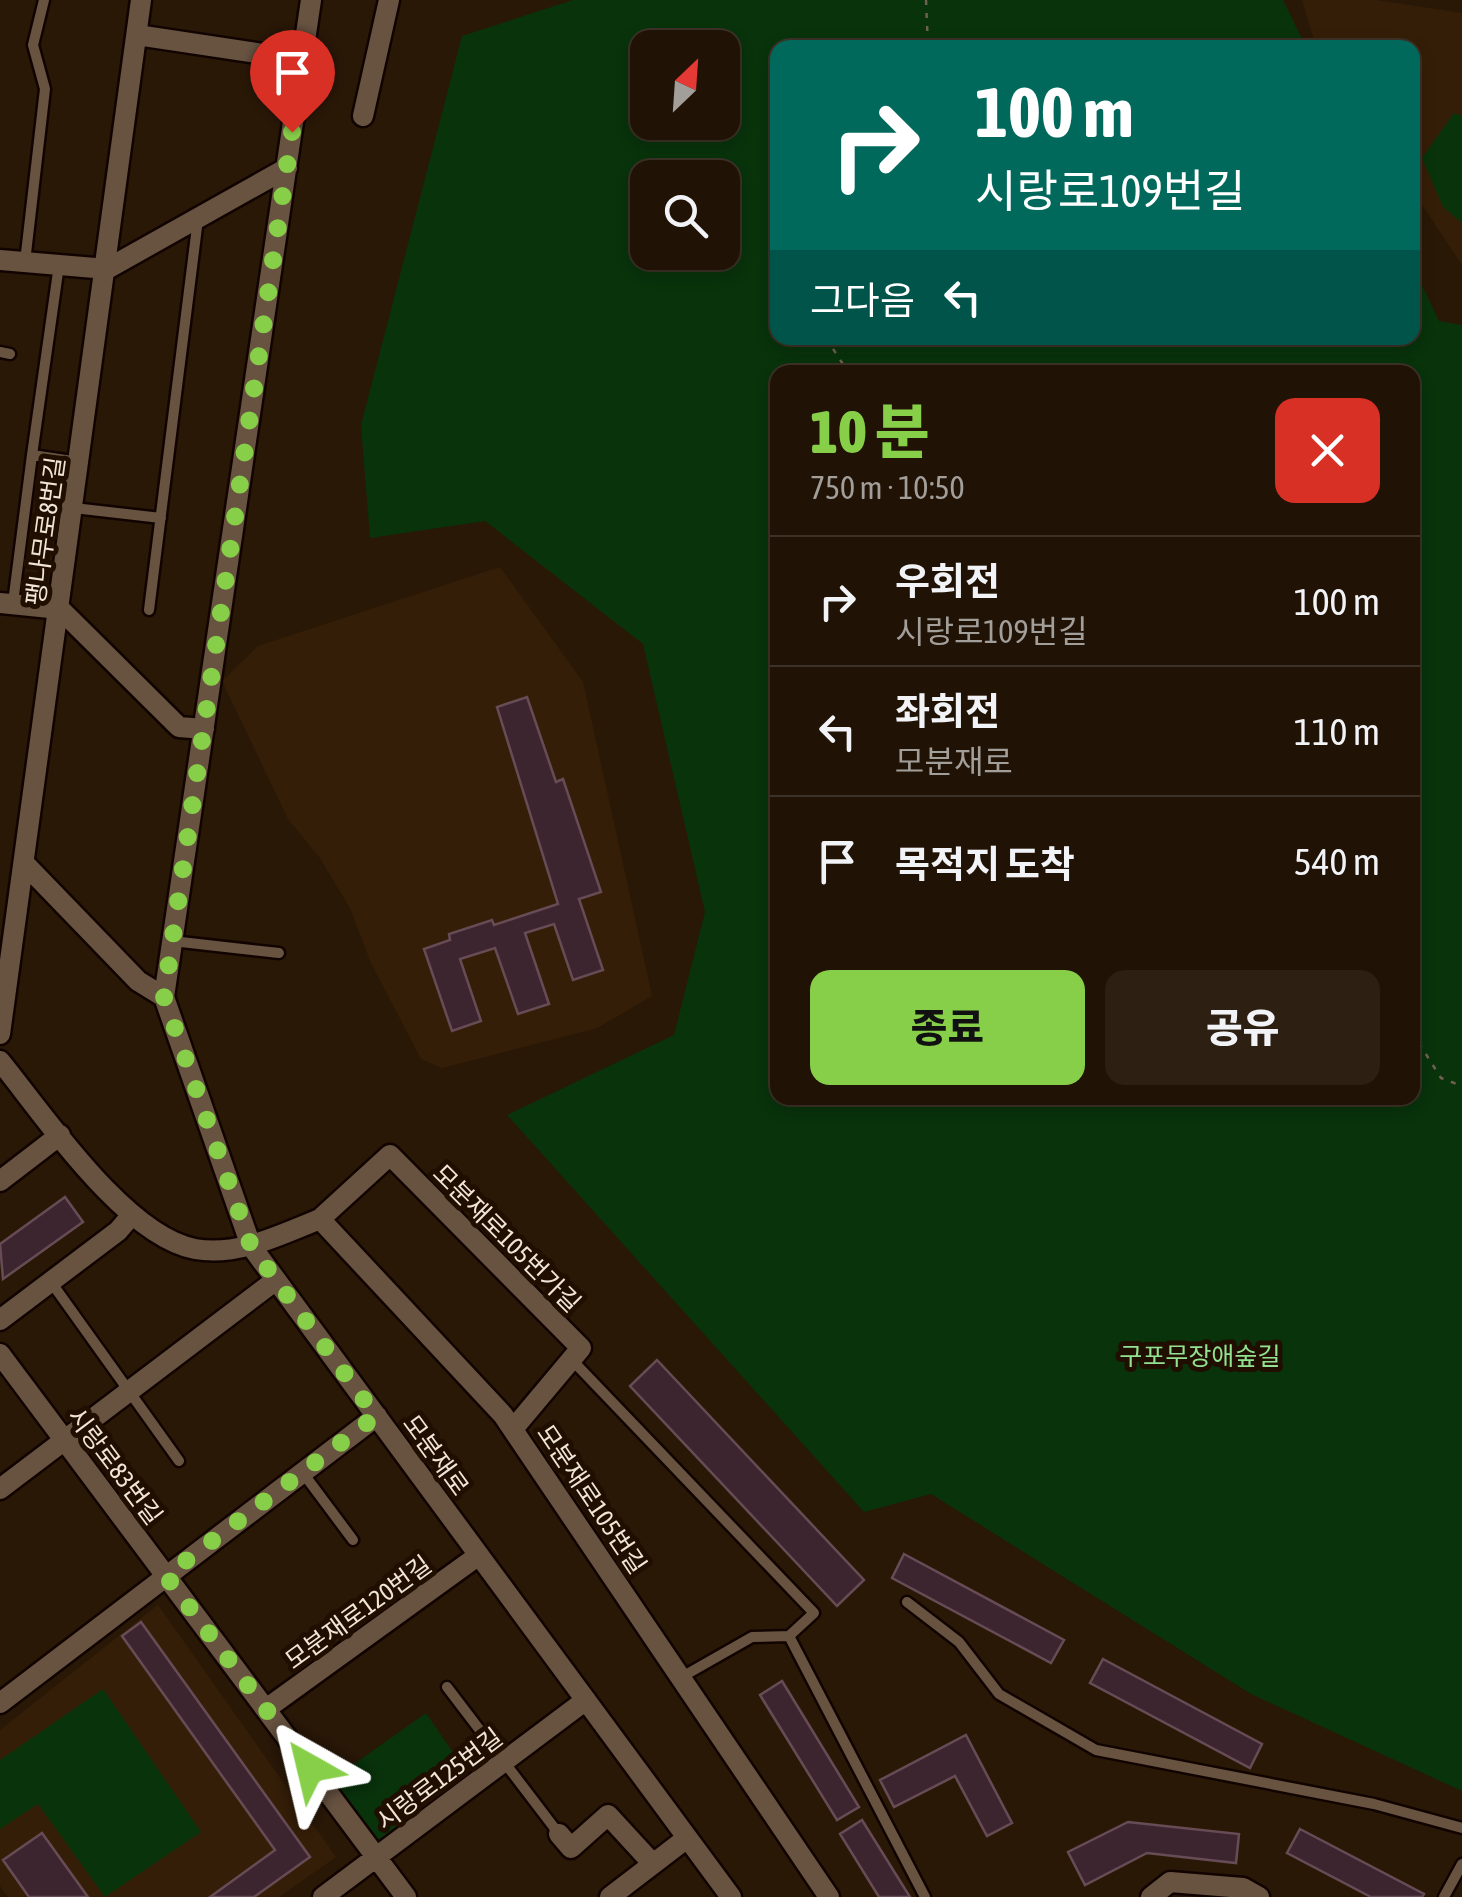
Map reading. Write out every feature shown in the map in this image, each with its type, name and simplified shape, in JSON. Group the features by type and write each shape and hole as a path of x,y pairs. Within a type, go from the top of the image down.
{"street":[{"name":"팽나무로8번길","path":"0,1034 4,968 24,863 142,0"},
{"name":"모분재로","path":"311,0 164,997 251,1246 730,1897"},
{"path":"363,116 389,0"},
{"path":"136,35 302,60"},
{"path":"0,260 107,269 286,168"},
{"path":"7,604 60,609 178,727 204,729"},
{"path":"24,863 138,981 164,997"},
{"path":"0,1061 130,1217 194,1250 251,1246 320,1219"},
{"path":"0,1181 60,1135"},
{"name":"모분재로105번가길","path":"320,1219 390,1156 581,1348 572,1360"},
{"path":"0,1320 118,1231 130,1217"},
{"name":"모분재로105번길","path":"320,1219 513,1429 829,1897"},
{"path":"0,1488 276,1280"},
{"name":"시랑로83번길","path":"0,1354 406,1897"},
{"path":"513,1429 572,1360"},
{"path":"0,1703 376,1416"},
{"name":"모분재로120번길","path":"266,1709 479,1555"},
{"name":"시랑로125번길","path":"323,1897 586,1700"},
{"path":"559,1834 571,1848 608,1815 653,1864"},
{"path":"610,1897 687,1838"},
{"path":"1151,1897 1170,1882 1244,1888 1259,1897"}],"lane":[{"path":"25,262 44,89 33,45 44,0"},
{"path":"148,610 198,218"},
{"path":"7,604 59,265"},
{"path":"32,455 80,462"},
{"path":"74,508 161,518"},
{"path":"172,941 279,953"},
{"path":"51,1282 179,1460"},
{"path":"572,1360 814,1613 789,1636 752,1636 680,1678"},
{"path":"302,1472 354,1540"},
{"path":"907,1602 959,1642 999,1694 1096,1750 1374,1804 1462,1828"},
{"path":"789,1636 925,1897"},
{"path":"448,1687 559,1834"},
{"path":"1444,1897 1462,1864"}],"path":[{"path":"926,0 928,40"},
{"path":"1420,1045 1440,1078 1462,1086"}],"shaded area":[{"path":"1302,0 1376,0 1462,13 1462,265 1420,202 1420,40 1314,40"},
{"path":"500,567 583,682 652,996 597,1028 442,1068 421,1059 371,963 350,908 320,858 288,819 222,681 258,646"},
{"path":"158,1605 336,1857 279,1897 8,1897 0,1886 0,1730"}],"green space":[{"name":"구포무장애숲길","path":"573,0 1283,0 1303,40 770,40 770,345 1420,345 1420,281 1439,321 1462,325 1462,1791 1251,1694 931,1494 864,1512 507,1115 674,1035 705,912 643,644 485,521 370,538 361,425 462,36"},
{"path":"1454,113 1462,116 1462,223 1443,207 1422,158"},
{"path":"103,1689 201,1832 105,1897 38,1804 0,1829 0,1760"},
{"path":"426,1713 467,1773 379,1846 330,1781"}],"building":[{"path":"527,697 556,782 563,779 601,892 579,899 603,970 573,980 554,924 525,933 549,1004 518,1014 495,948 460,959 481,1021 452,1031 424,949 450,940 449,934 492,920 494,925 558,904 497,707"},
{"path":"65,1197 83,1222 3,1279 0,1244"},
{"path":"657,1360 864,1580 837,1606 630,1386"},
{"path":"904,1554 1064,1640 1051,1663 892,1578"},
{"path":"141,1622 310,1857 254,1897 210,1897 275,1850 122,1636"},
{"path":"1103,1659 1262,1744 1250,1768 1090,1683"},
{"path":"782,1681 859,1807 837,1820 760,1695"},
{"path":"966,1735 1012,1823 987,1836 955,1776 894,1807 880,1780"},
{"path":"862,1820 910,1897 879,1897 840,1834"},
{"path":"1128,1822 1239,1834 1236,1863 1147,1853 1085,1885 1068,1852"},
{"path":"1300,1829 1424,1894 1371,1897 1287,1853"},
{"path":"42,1833 88,1897 29,1897 3,1860"}],"route":[{"path":"292,132 164,997 251,1246 376,1416 166,1576 310,1768"}]}
